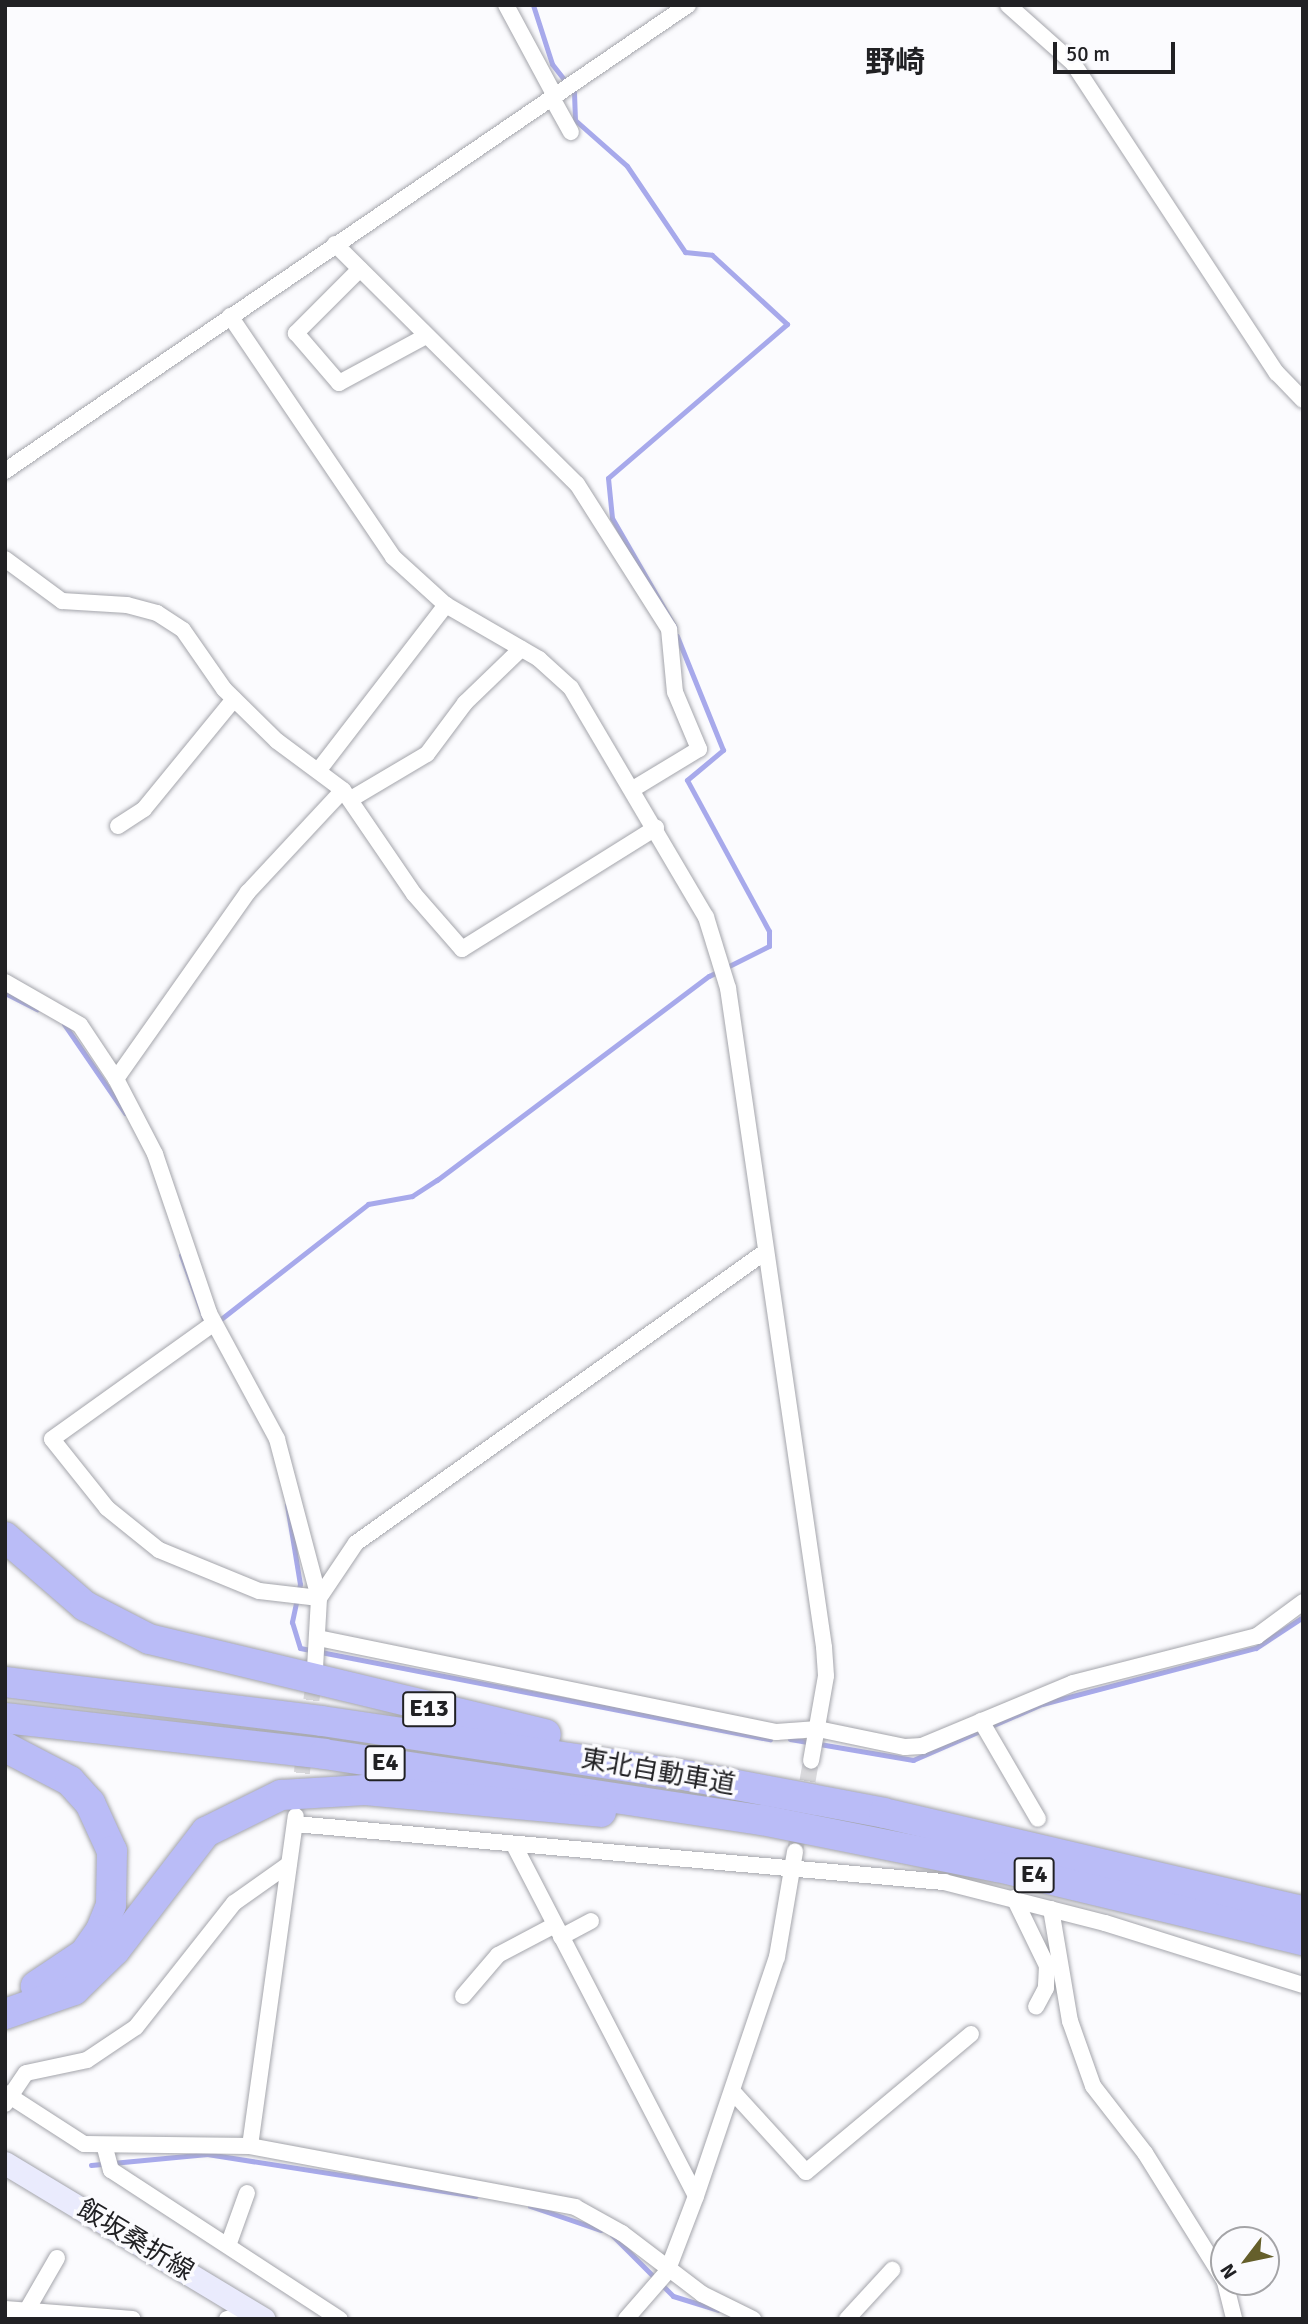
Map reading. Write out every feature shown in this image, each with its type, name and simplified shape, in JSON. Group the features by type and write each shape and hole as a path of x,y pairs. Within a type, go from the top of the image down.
{"highway":[{"name":"E13","path":"5,1536 85,1606 188,1652 884,1813"},
{"name":"東北自動車道","path":"5,1682 490,1744 884,1813 1303,1911"},
{"name":"東北自動車道","path":"5,1718 324,1754 762,1820 998,1867 1303,1940"},
{"path":"5,1747 49,1765 90,1802 105,1828 114,1878 106,1917 84,1954 38,1985 5,1994"},
{"path":"5,2014 74,1990 115,1950 206,1832 281,1795 365,1790 527,1809 762,1820"}],"main road":[{"name":"飯坂桑折線","path":"5,2163 259,2316"}],"street":[{"path":"506,5 562,91 571,132"},
{"path":"5,471 688,5"},
{"path":"1007,5 1073,63 1277,373 1303,400"},
{"path":"335,244 577,484 669,629 675,692 699,749 633,789"},
{"path":"360,269 296,333 339,383 426,336"},
{"path":"230,316 348,498 393,557 446,605 521,649 571,688 656,828 720,953 824,1647 815,1743"},
{"path":"5,559 62,601 127,605 171,620 234,699 347,794 414,894 462,949 656,828"},
{"path":"318,771 446,605"},
{"path":"116,1079 248,892 347,794 427,754 465,703 521,649"},
{"path":"118,826 144,808 234,699"},
{"path":"5,982 80,1025 116,1079 155,1154 210,1326 277,1439 319,1598 317,1653 776,1731 815,1743 905,1747 986,1728 1073,1683 1257,1636 1303,1602"},
{"path":"319,1598 340,1563 375,1527 765,1252"},
{"path":"210,1326 52,1438 107,1508 159,1550 208,1573 295,1597 319,1598"},
{"path":"986,1728 1038,1819"},
{"path":"250,2146 296,1819 514,1845 793,1860 944,1882 1014,1898 1303,1985"},
{"path":"514,1845 696,2196"},
{"path":"626,2319 659,2280 696,2196 777,1957 793,1860"},
{"path":"289,1864 233,1902 136,2026 87,2060 26,2073 7,2098 84,2144 105,2148 250,2146 575,2207 622,2233 659,2280 753,2319"},
{"path":"1014,1898 1048,1966 1046,1988 1035,2007"},
{"path":"1051,1909 1070,2021 1093,2086 1145,2152 1210,2257"},
{"path":"463,1996 498,1955 591,1921"},
{"path":"733,2092 806,2172 971,2034"},
{"path":"105,2148 110,2170 229,2243 340,2319"},
{"path":"229,2243 247,2193"},
{"path":"27,2310 57,2258"},
{"path":"847,2319 892,2270"},
{"path":"1229,2296 1234,2319"},
{"path":"5,2309 133,2319"},
{"path":"227,2319 259,2316"}],"waterway":[{"path":"533,5 552,64 574,92 575,120 627,166 685,252 712,255 787,324 608,478 612,518 674,626"},
{"path":"221,1319 368,1204 412,1196 437,1180 709,976 769,946 769,931 687,780 723,750 677,636"},
{"path":"5,993 37,1009"},
{"path":"64,1024 125,1113"},
{"path":"181,1255 206,1324"},
{"path":"287,1505 300,1584 292,1622 300,1648 770,1739"},
{"path":"790,1739 913,1760 1042,1704 1256,1648 1303,1617"},
{"path":"91,2165 207,2154 476,2196"},
{"path":"530,2206 601,2230"},
{"path":"612,2235 673,2296 718,2310"}],"tunnel":[{"path":"308,1724 315,1674"},
{"path":"299,1797 305,1747"},
{"path":"795,1852 811,1761"}],"district":[{"name":"野崎","path":"895,63"}]}
